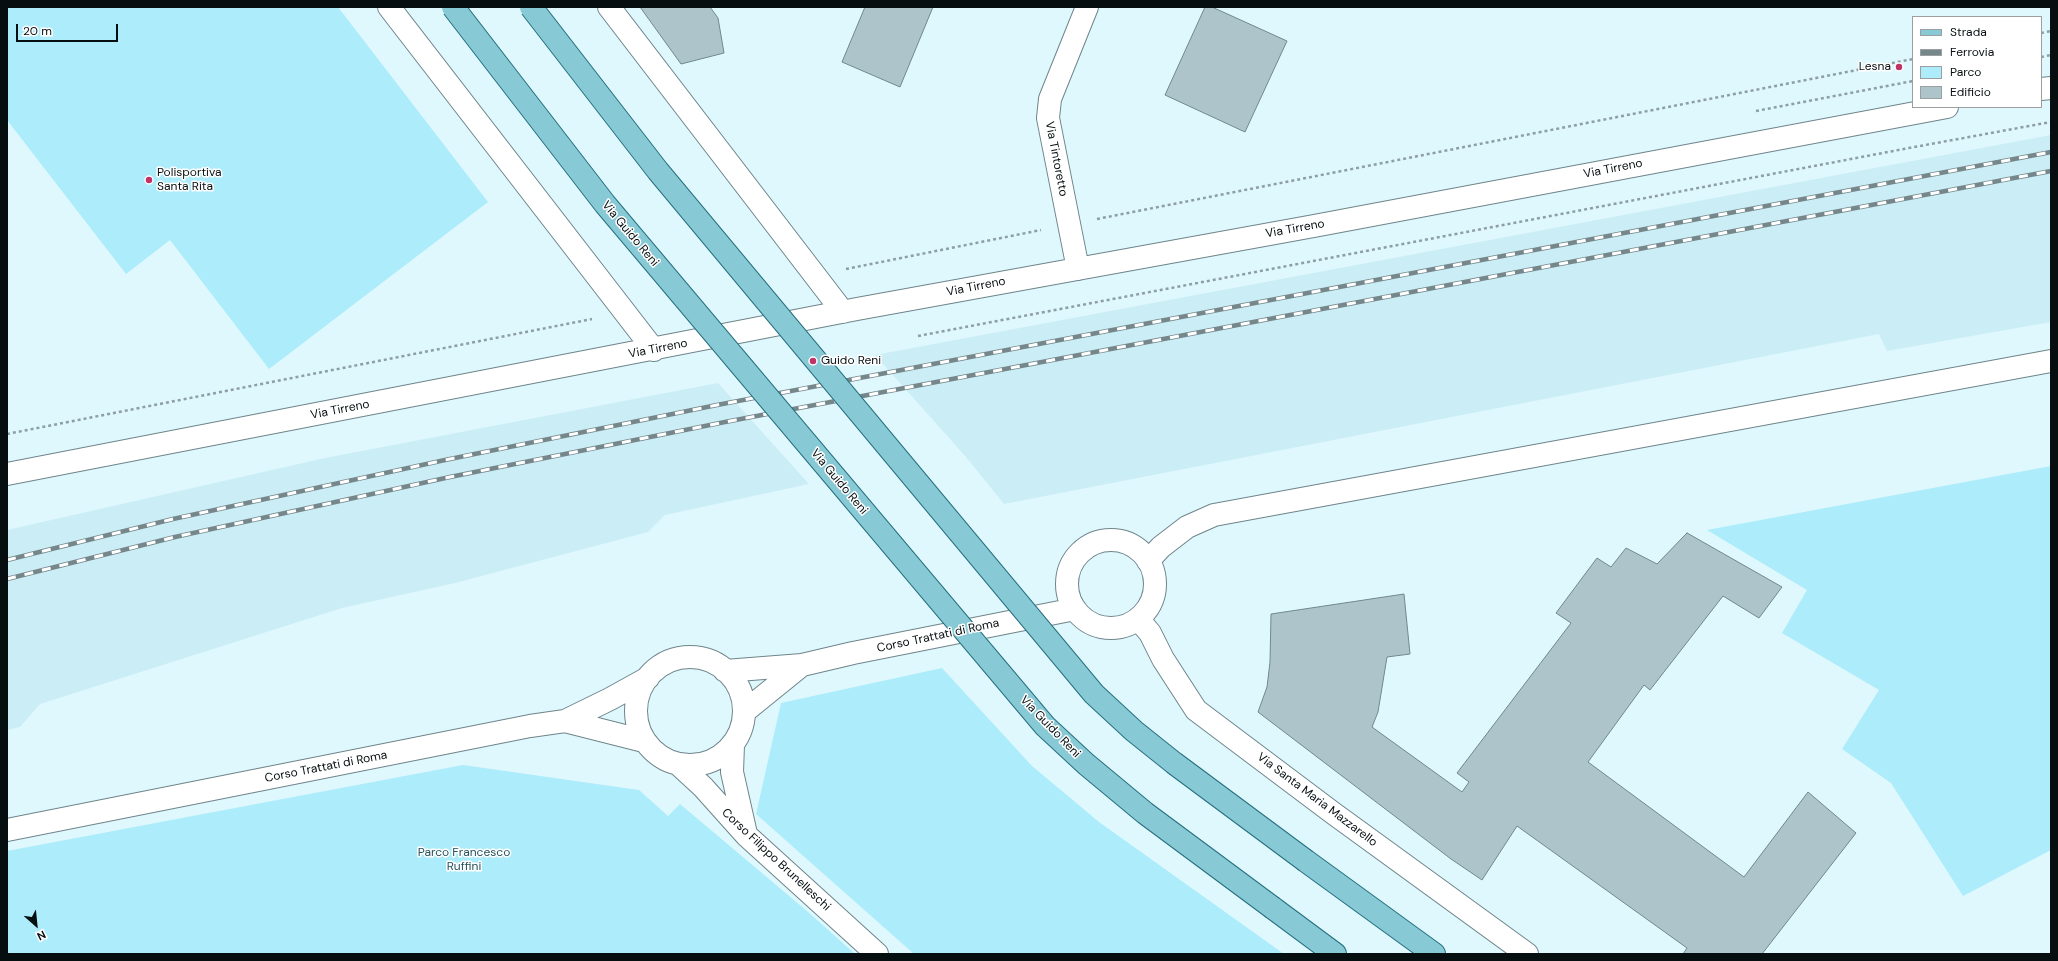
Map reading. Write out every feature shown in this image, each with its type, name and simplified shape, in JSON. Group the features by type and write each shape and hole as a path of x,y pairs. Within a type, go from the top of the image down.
{"main road":[{"name":"Via Guido Reni","path":"453,7 605,204 1045,726 1086,764 1145,813 1335,954"},
{"path":"531,7 663,177 1094,694 1134,731 1174,763 1434,954"}],"street":[{"path":"389,7 654,350"},
{"path":"609,7 813,275 843,312"},
{"name":"Via Tintoretto","path":"1078,269 1048,118 1050,99 1087,7"},
{"name":"Via Tirreno","path":"7,474 654,350 843,312 1941,108"},
{"path":"1148,560 1161,547 1187,527 1214,515 2051,361"},
{"path":"1110,539 1122,541 1134,546 1144,554 1148,560 1154,575 1155,588 1152,599 1146,610 1138,619 1119,627 1106,627 1093,624 1085,620 1075,609 1067,593 1067,580 1069,568 1076,556 1085,547 1097,541 1110,539"},
{"name":"Corso Trattati di Roma","path":"725,671 802,666 853,653 1075,609"},
{"name":"Via Santa Maria Mazzarello","path":"1138,619 1150,633 1163,659 1196,710 1333,813 1527,954"},
{"path":"691,657 708,660 725,671 738,688 743,698 744,712 741,730 733,745 719,756 704,764 678,764 670,762 656,753 644,741 638,727 635,712 637,698 648,678 657,668 673,660 691,657"},
{"name":"Corso Trattati di Roma","path":"744,712 802,666"},
{"path":"565,721 648,678"},
{"name":"Corso Trattati di Roma","path":"7,830 530,726 565,721 644,741"},
{"path":"733,745 732,772 746,835"},
{"name":"Corso Filippo Brunelleschi","path":"678,764 703,787 746,835 877,954"}],"path":[{"path":"813,275 1912,58"},
{"path":"918,336 2051,122"},
{"path":"7,434 625,312"}],"shaded area":[{"path":"2051,135 2051,322 1887,351 1879,334 1004,504 966,457 875,355"},
{"path":"718,383 809,484 665,515 648,532 455,583 342,608 40,704 20,727 7,730 7,530 325,458"}],"green space":[{"path":"7,7 338,7 488,202 269,369 170,240 126,274 7,120"},
{"path":"2051,466 2051,850 1963,896 1891,783 1842,749 1879,690 1782,633 1807,590 1707,530"},
{"path":"942,668 1032,766 1099,822 1284,954 914,954 756,814 781,703"},
{"name":"Parco Francesco Ruffini","path":"463,765 639,790 668,816 680,804 807,911 855,954 7,954 7,851"}],"building":[{"path":"640,7 710,7 718,18 724,53 681,64"},
{"path":"865,7 933,7 900,87 842,62"},
{"path":"1205,7 1212,7 1287,41 1245,132 1165,95"},
{"path":"1687,533 1782,587 1759,618 1723,596 1650,690 1644,685 1588,762 1744,877 1808,792 1856,833 1762,954 1683,954 1687,948 1517,826 1482,880 1451,859 1258,712 1267,687 1270,662 1271,614 1404,594 1410,654 1387,657 1378,712 1372,727 1462,792 1469,782 1457,773 1571,623 1556,613 1597,558 1611,567 1626,548 1657,564"}],"railway":[{"path":"7,560 173,519 445,460 717,405 2051,152"},
{"path":"7,579 175,537 450,477 725,422 2051,171"}],"place":[{"name":"Lesna","path":"1899,67"},
{"name":"Polisportiva Santa Rita","path":"149,180"},
{"name":"Guido Reni","path":"813,361"}]}
